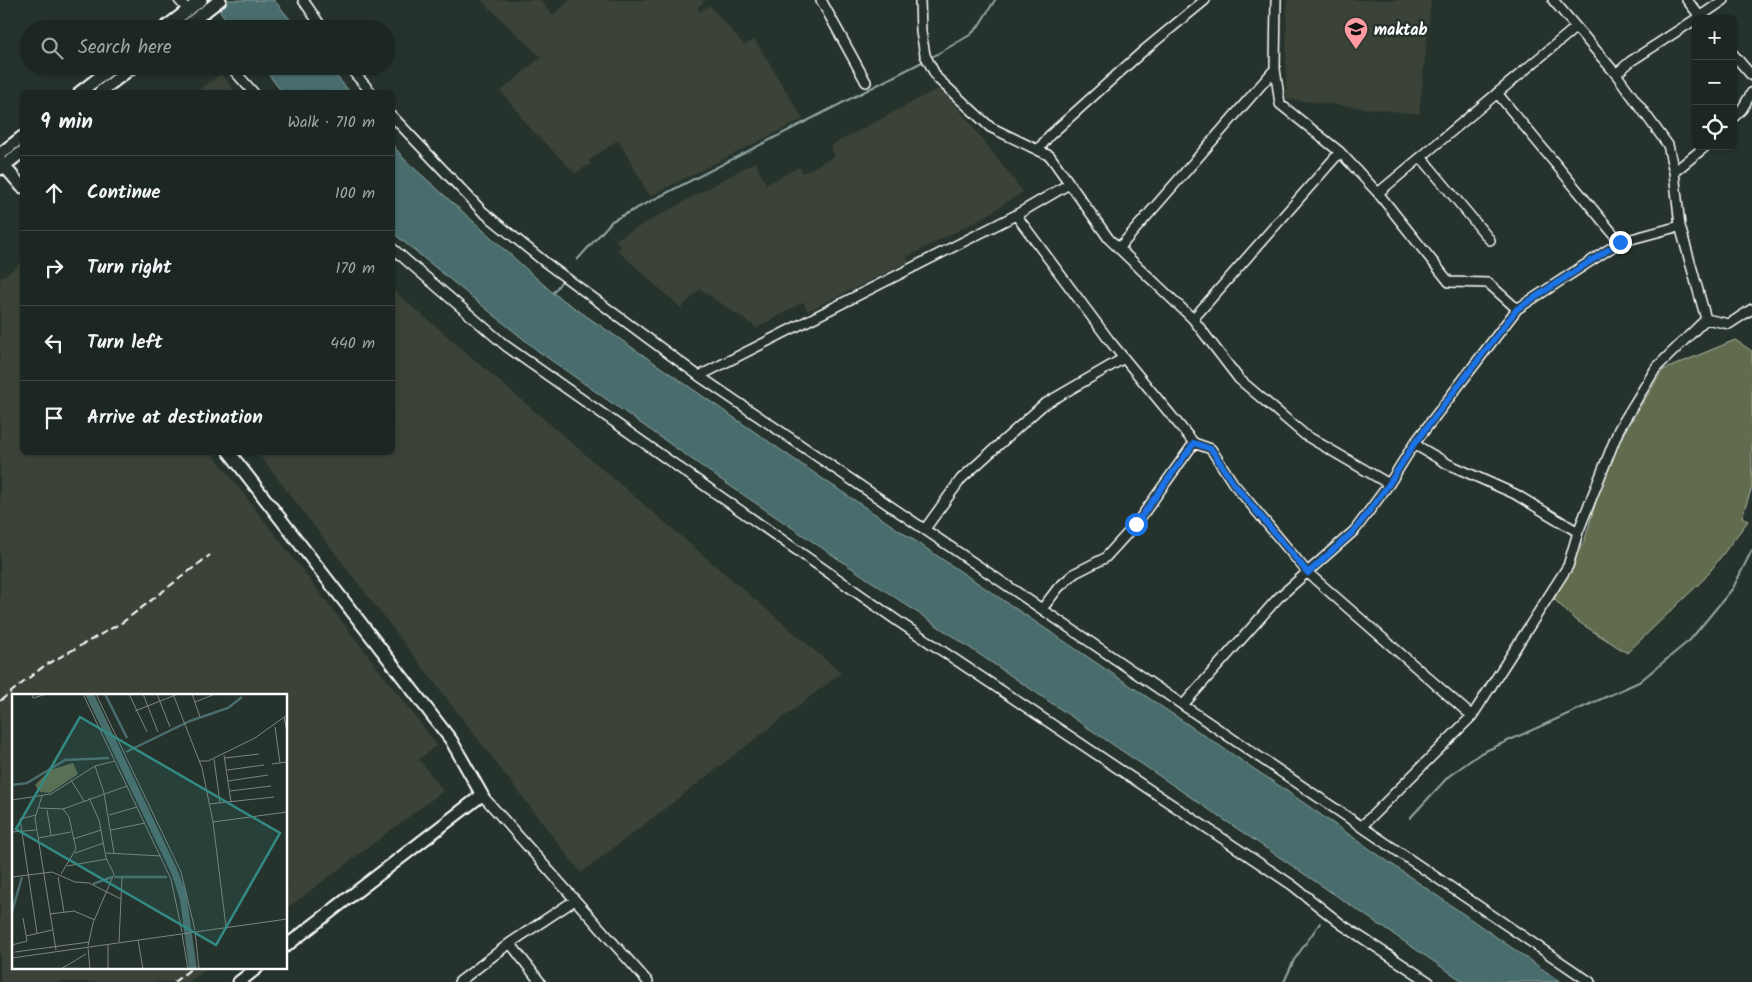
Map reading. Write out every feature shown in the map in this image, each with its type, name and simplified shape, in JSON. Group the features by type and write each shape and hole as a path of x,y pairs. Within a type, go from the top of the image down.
{"main road":[{"path":"191,19 201,0"},
{"path":"191,19 220,0"},
{"path":"83,90 102,75"},
{"path":"103,90 122,75"},
{"path":"0,154 20,139"},
{"path":"20,153 1,166 20,185"},
{"path":"231,455 451,740 482,795 288,944"},
{"path":"239,982 254,970"}],"street":[{"path":"179,0 191,19"},
{"path":"303,0 317,20"},
{"path":"821,0 866,82"},
{"path":"920,0 921,32 925,55 937,78 990,127 1050,156 1109,239 1193,319 1239,378 1305,435 1389,484"},
{"path":"1038,150 1049,136 1142,52 1205,0"},
{"path":"1276,0 1275,69 1280,104 1340,152 1378,193 1449,282 1488,284 1517,309"},
{"path":"1553,0 1616,74 1668,145 1674,172 1680,226 1706,319"},
{"path":"1687,0 1697,15"},
{"path":"1703,15 1724,0"},
{"path":"1616,74 1631,60 1692,22"},
{"path":"1378,193 1575,28"},
{"path":"1737,59 1752,76"},
{"path":"1119,248 1275,69"},
{"path":"238,75 252,90"},
{"path":"356,75 369,90"},
{"path":"1737,114 1752,92"},
{"path":"1497,93 1620,242"},
{"path":"395,119 482,211 546,263 699,376 1590,982"},
{"path":"1674,172 1701,150"},
{"path":"1193,319 1340,152"},
{"path":"1422,156 1490,240"},
{"path":"699,376 1016,215 1070,184"},
{"path":"1016,215 1124,358 1194,443 1211,449 1233,483 1308,573 1472,716"},
{"path":"1183,705 1278,598 1355,530 1389,484 1414,444 1517,309 1620,242 1680,226"},
{"path":"395,251 506,346 899,622 1292,885 1341,924 1429,982"},
{"path":"1706,319 1728,324 1752,309"},
{"path":"1361,826 1472,716 1568,566 1578,532 1619,430 1656,368 1706,319"},
{"path":"925,529 961,479 1043,405 1124,358"},
{"path":"1042,609 1058,588 1075,573 1105,558 1136,524 1194,443"},
{"path":"1414,444 1448,464 1515,494 1578,532"},
{"path":"482,795 648,982"},
{"path":"459,982 510,943 575,900"},
{"path":"510,943 540,982"}],"shaded area":[{"path":"481,0 540,0 553,15 570,0 705,0 697,8 700,12 709,5 744,45 755,40 803,119 650,196 618,140 588,161 591,164 575,173 530,128 501,91 541,57"},
{"name":"maktab","path":"1287,0 1431,0 1419,114 1286,99"},
{"path":"222,75 234,90 199,90"},
{"path":"939,88 949,96 1023,192 984,217 907,257 908,262 808,311 803,302 757,328 700,289 681,308 618,251 621,246 615,240 755,162 766,185 799,167 803,173 835,156 830,146"},
{"path":"20,264 20,455 214,455 437,745 419,759 443,791 288,907 288,694 12,694 12,970 205,970 189,982 0,982 0,279"},
{"path":"395,292 841,673 581,873 260,455 395,455"}],"green space":[{"path":"1735,340 1752,351 1752,487 1742,517 1748,521 1704,579 1627,653 1574,619 1554,599 1585,539 1600,488 1619,441 1663,370"}],"water":[{"path":"212,0 274,0 291,20 226,20"},
{"path":"269,75 336,75 348,90 280,90"},
{"path":"395,148 404,159 553,293 820,477 1278,785 1561,982 1464,982 717,477 538,351 395,235"}],"waterway":[{"path":"932,57 970,35 978,27 995,0"},
{"path":"577,260 612,221 924,61"},
{"path":"553,293 561,282"},
{"path":"1410,818 1449,776 1481,753 1639,682 1690,640 1733,588 1752,550"},
{"path":"1284,982 1294,960 1320,923"}],"railway":[{"path":"0,701 44,666 123,622 210,555"},
{"path":"174,982 189,970"}],"place":[{"name":"maktab","path":"1356,50"}],"route":[{"path":"1136,524 1194,443 1211,449 1233,483 1308,573 1355,530 1389,484 1414,444 1517,309 1620,242"}]}
